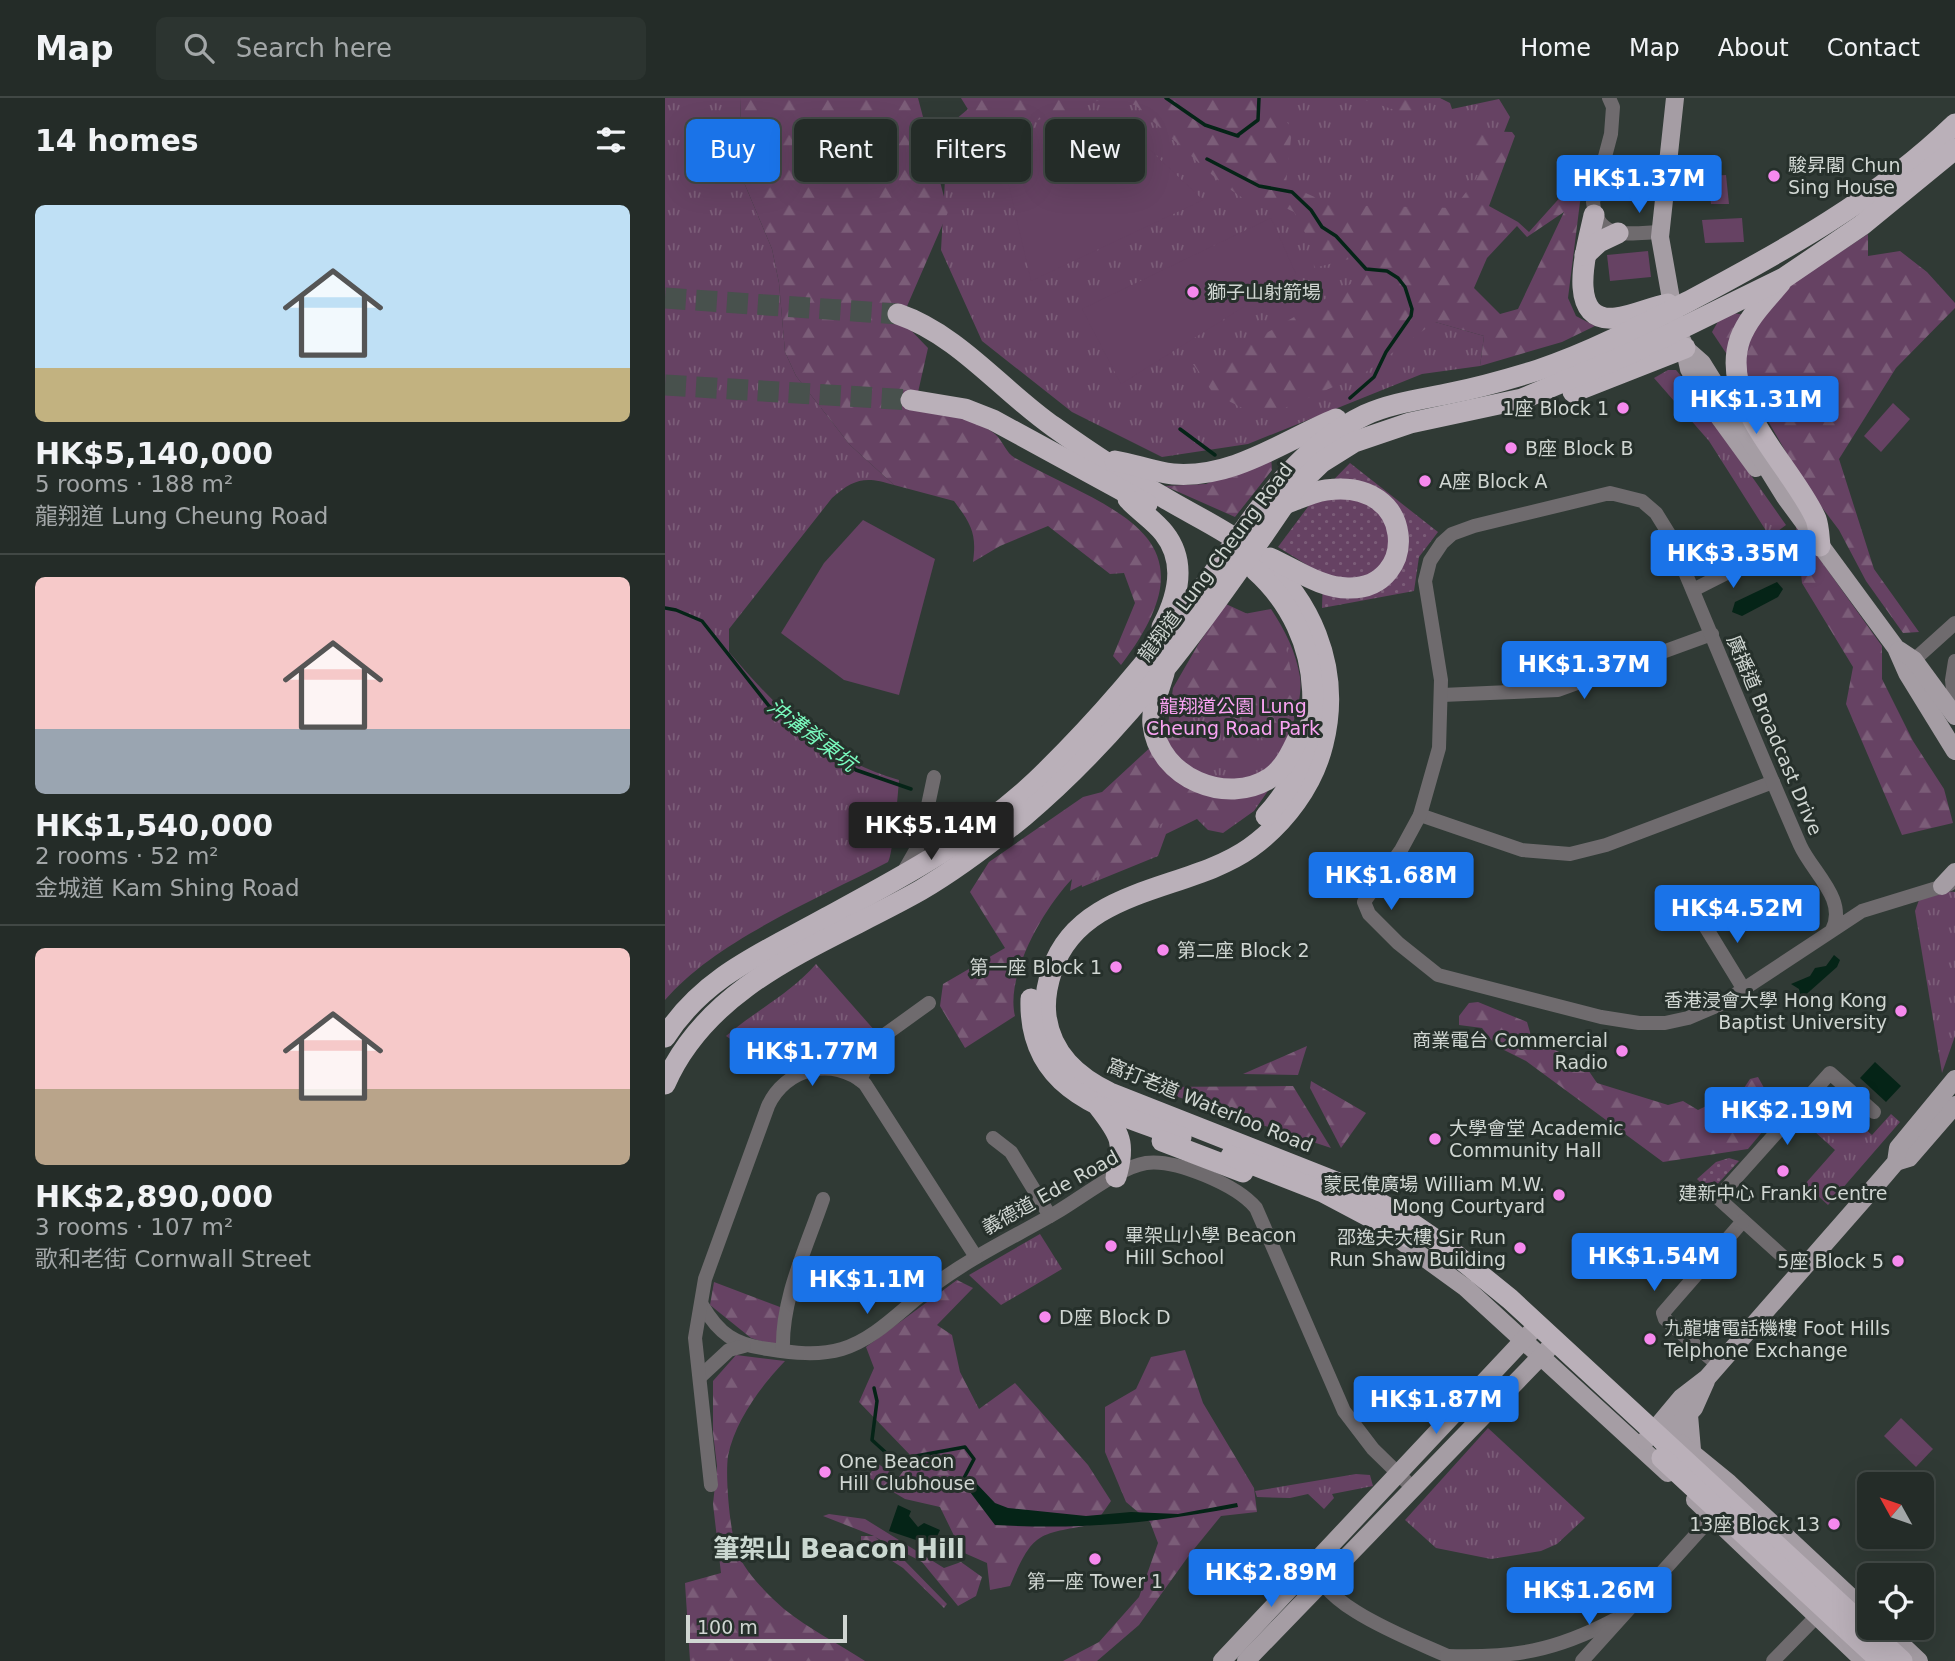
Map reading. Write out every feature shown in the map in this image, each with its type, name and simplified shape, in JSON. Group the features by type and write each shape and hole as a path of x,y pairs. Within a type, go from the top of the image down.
{"highway":[{"name":"龍翔道 Lung Cheung Road","path":"665,1037 694,1001 726,973 892,882 972,834 1037,780 1156,664 1198,596 1278,482 1314,447 1365,415 1551,366 1619,336 1804,240 1851,209 1955,124"},
{"name":"龍翔道 Lung Cheung Road","path":"665,1084 685,1045 729,999 776,968 921,890 986,846 1067,778 1314,468 1354,442 1410,423 1522,399 1629,354 1784,278 1862,225 1955,149"},
{"path":"1594,215 1582,277 1585,297 1593,311 1602,316 1618,318 1698,296"},
{"path":"1585,255 1599,242 1618,233"},
{"path":"1784,278 1744,330 1738,350 1738,373 1753,417 1816,520 1820,546"},
{"path":"898,314 937,332 1042,419 1169,509"},
{"path":"1522,399 1564,395 1685,348"},
{"path":"911,400 965,409 993,420 1117,488 1169,509"},
{"path":"1102,460 1172,474 1211,472 1249,460 1342,417 1365,415"},
{"path":"1117,488 1164,533 1177,560 1176,595 1156,664 1153,714 1159,745 1182,773 1214,788 1245,788 1272,776 1289,756 1314,699"},
{"name":"窩打老道 Waterloo Road","path":"1220,537 1250,566 1356,588 1379,579 1397,553 1397,525 1380,501 1352,490 1315,493 1285,504"},
{"name":"窩打老道 Waterloo Road","path":"1169,509 1220,537 1252,550 1282,573 1313,623 1328,680 1325,734 1306,786 1280,822 1237,856 1115,904 1090,917 1064,944 1049,980 1046,1017 1051,1038 1062,1059 1095,1085 1145,1105 1254,1157"},
{"name":"窩打老道 Waterloo Road","path":"1282,573 1291,614 1304,640 1312,670 1314,699 1311,728 1300,766 1279,801 1258,824 1240,838 1210,855 1091,901 1066,920 1045,950 1031,994 1031,1016 1037,1043 1058,1078 1106,1109 1372,1199 1467,1263 1807,1581 1902,1661"},
{"path":"1145,1105 1173,1106 1317,1162 1362,1184"},
{"path":"1106,1109 1121,1142 1122,1156 1116,1177"},
{"path":"1106,1109 1141,1133 1353,1213"},
{"name":"窩打老道 Waterloo Road","path":"1807,1581 1881,1661"}],"main road":[{"path":"1675,98 1660,235 1668,296 1689,369 1709,391 1760,474 1785,497 1896,648 1955,716"},
{"path":"1911,666 1955,751"},
{"path":"1950,886 1955,872"},
{"path":"1645,1450 1663,1429 1681,1398 1713,1372 1896,1162 1909,1158 1948,1111 1955,1079"},
{"path":"1857,1603 1729,1483 1692,1450 1663,1429 1543,1318 1473,1258 1362,1184 1353,1213 1429,1261 1524,1340 1645,1450 1707,1513 1864,1661"},
{"path":"1222,1661 1543,1318"},
{"path":"1246,1661 1561,1335"},
{"path":"1663,1429 1689,1415 1713,1372"},
{"path":"1689,1415 1692,1450"},
{"path":"1707,1513 1706,1490 1711,1485 1729,1483"},
{"path":"1897,1640 1919,1661"}],"street":[{"path":"1609,98 1613,117 1593,202 1594,215 1606,229 1618,233 1660,235"},
{"name":"廣播道 Broadcast Drive","path":"1835,901 1802,849 1661,519 1642,502 1627,495 1602,494 1458,531 1435,552 1425,575 1442,695 1439,748 1420,815 1396,858 1366,898 1364,906 1398,943 1438,975 1601,1017 1639,1023 1688,1018 1712,1009 1862,911 1950,886"},
{"path":"1693,590 1758,557"},
{"path":"1911,666 1955,623"},
{"path":"1442,695 1558,690 1711,634"},
{"path":"1955,661 1952,680 1955,709"},
{"path":"892,882 914,856 934,777"},
{"path":"1420,815 1522,850 1570,854 1606,845 1773,782"},
{"path":"926,817 931,827 944,835 972,834"},
{"path":"1832,930 1837,920 1835,901 1862,911"},
{"path":"1702,921 1743,988"},
{"path":"860,1080 879,1039 929,1003"},
{"path":"711,1485 695,1338 705,1279 775,1092 793,1076 815,1069 837,1070 860,1080 872,1094 976,1257"},
{"path":"1800,1272 1718,1198 1830,1073 1874,1112"},
{"path":"993,1138 1011,1152 1050,1216"},
{"name":"義德道 Ede Road","path":"702,1305 714,1325 728,1338 744,1346 783,1352 828,1352 860,1341 976,1257 1116,1177 1138,1165 1167,1164 1224,1184 1249,1200 1270,1235 1343,1410 1363,1438 1413,1488"},
{"path":"783,1352 782,1323 823,1199"},
{"path":"1713,1372 1665,1319 1663,1313 1743,1221"},
{"path":"701,1376 729,1350 744,1346"},
{"path":"1582,1661 1707,1513"},
{"path":"1315,1561 1316,1572 1337,1597 1371,1620 1453,1658 1493,1658 1543,1651 1573,1641 1622,1616"},
{"path":"1773,1661 1816,1617"}],"green space":[{"path":"665,98 740,98 741,119 686,119 686,182 744,182 772,249 779,283 785,352 796,376 850,445 894,485 876,480 861,481 847,486 832,498 729,629 729,652 766,693 805,730 848,759 899,780 888,862 739,940 686,979 665,1000"},
{"path":"740,98 918,98 924,119 911,119 911,182 940,182 948,212 901,320 928,348 914,410 977,423 995,434 1015,458 1119,513 1143,533 1158,557 1160,586 1149,621 1121,665 1113,656 1135,603 1124,573 1110,574 1048,526 1000,546 973,562 974,543 971,529 954,501 894,485 850,445 796,376 785,352 779,283 772,249 744,182 780,182 780,119 741,119"},
{"path":"961,98 1269,98 1292,129 1286,184 1332,205 1454,208 1476,179 1485,161 1451,146 1450,130 1512,132 1515,136 1489,206 1518,222 1529,232 1599,154 1580,202 1568,298 1576,316 1595,326 1562,342 1480,366 1484,336 1435,322 1363,374 1262,418 1213,393 1193,364 1213,364 1361,278 1353,258 1314,268 1313,248 1294,212 1267,199 1247,201 1221,183 1135,105 1097,101 1031,122 1031,119 974,119","holes":["1564,212 1518,309 1500,314 1474,288 1487,258 1517,226 1527,237"]},
{"path":"981,98 1440,98 1450,103 1452,109 1499,99 1510,117 1489,170 1411,315 1484,336 1480,366 1422,374 1248,444 1162,457 1072,412 982,341 941,250 945,182 1031,182 1031,119 956,119"},
{"path":"1359,98 1433,98 1413,116"},
{"path":"1145,145 1203,200 1031,281 1008,182 1031,182 1031,152 1045,148 1045,182 1145,182"},
{"path":"1726,175 1729,204 1711,204 1708,176"},
{"name":"獅子山射箭場","path":"1271,218 1296,274 1121,384 1082,309"},
{"path":"1742,218 1744,242 1705,243 1702,220"},
{"path":"1868,234 1868,256 1900,251 1927,272 1955,303 1955,308 1896,368 1839,459 1874,569 1919,632 1903,633 1866,581 1839,530 1805,485 1742,376 1745,344 1770,304 1790,285"},
{"path":"1648,251 1651,277 1610,281 1607,255"},
{"path":"1724,311 1744,315 1730,359 1712,332"},
{"path":"1668,370 1676,370 1681,376 1786,525 1770,537 1709,441 1654,378"},
{"path":"1893,403 1910,419 1881,452 1864,436"},
{"path":"1271,456 1272,470 1235,517 1165,486 1206,484"},
{"path":"1350,463 1438,532 1419,557 1414,591 1322,608 1323,575 1278,547 1310,504"},
{"path":"863,520 935,559 899,695 844,680 781,633 824,563"},
{"path":"1796,526 1882,646 1882,679 1913,741 1944,789 1953,823 1902,835 1846,704 1853,667 1802,583"},
{"path":"1226,604 1282,630 1298,702 1269,746 1242,717 1186,714 1187,733 1210,751 1251,744 1244,767 1196,760 1192,781 1240,808 1223,821 1181,814 1159,825 1153,842 1117,867 1070,891 1072,879 1039,924 1021,962 1013,1000 1015,1016 965,1048 940,1006 943,984 1005,948 970,892 989,862 1083,797 1102,792 1167,732 1173,688"},
{"name":"龍翔道公園 Lung Cheung Road Park","path":"1271,609 1289,642 1300,677 1298,704 1288,739 1279,754 1258,774 1229,779 1194,771 1173,712 1233,616"},
{"name":"龍翔道公園 Lung Cheung Road Park","path":"1270,788 1254,811 1223,833 1208,830 1197,819 1166,834 1158,856 1082,887 1081,881 1103,826 1209,796 1229,799 1250,796"},
{"path":"1946,891 1955,892 1955,1036 1942,1073 1915,911 1919,900"},
{"path":"816,964 876,1032 861,1059 847,1064 829,1059 812,1060 778,1072 726,1036 795,984"},
{"path":"1478,1002 1527,1022 1532,1039 1584,1064 1597,1083 1668,1105 1683,1101 1698,1110 1744,1088 1750,1079 1758,1077 1778,1113 1748,1149 1663,1162 1526,1061 1496,1046 1482,1028 1459,1025 1459,1016 1469,1003"},
{"path":"750,1026 783,1042 774,1061 740,1045"},
{"path":"1307,1046 1298,1075 1243,1074"},
{"path":"1311,1081 1366,1113 1341,1148 1310,1088"},
{"path":"1292,1086 1331,1148 1148,1087"},
{"path":"1827,1096 1872,1135 1891,1114 1900,1122 1828,1205 1805,1184 1835,1150 1804,1122"},
{"path":"1827,1103 1858,1131 1843,1148 1812,1120"},
{"path":"1729,1158 1739,1161 1710,1192 1697,1179 1716,1162"},
{"path":"1040,1234 1062,1269 1001,1305 969,1275"},
{"path":"957,1280 973,1288 937,1325 952,1335 960,1372 979,1409 1015,1383 1088,1465 1111,1501 1095,1524 1061,1530 1040,1538 1025,1554 1010,1586 990,1590 987,1563 962,1552 940,1507 905,1499 868,1477 877,1463 898,1478 913,1458 859,1402 874,1368 866,1347"},
{"path":"714,1282 780,1307 779,1347 751,1338 710,1305"},
{"path":"1185,1350 1203,1403 1254,1488 1257,1512 1221,1516 1139,1625 1097,1661 1063,1661 1099,1642 1139,1597 1158,1543 1150,1522 1126,1502 1105,1452 1105,1407 1136,1389 1151,1357"},
{"path":"736,1355 785,1361 750,1405 731,1443 727,1477 732,1531 737,1552 751,1575 784,1609 865,1661 690,1661 685,1583 721,1573 713,1504 717,1466 713,1433 713,1381"},
{"path":"1901,1418 1933,1449 1916,1467 1884,1436"},
{"path":"1488,1428 1585,1518 1557,1544 1541,1551 1491,1559 1436,1548 1405,1520"},
{"path":"1356,1474 1370,1475 1373,1486 1332,1494 1334,1498 1324,1509 1308,1494 1290,1498 1257,1497 1255,1491"},
{"path":"829,1514 865,1519 944,1568 961,1562 982,1577 976,1596 958,1606 922,1562 875,1537 902,1558 947,1604 944,1608 903,1568 861,1541 861,1536 874,1536 823,1516"}],"shaded area":[{"path":"1777,582 1783,589 1778,597 1742,616 1732,612 1735,602"},
{"path":"1834,955 1840,960 1837,967 1801,999 1799,989 1791,984 1810,976 1815,968 1826,966"},
{"path":"1875,1062 1901,1086 1886,1102 1860,1078"},
{"path":"976,1483 995,1503 1008,1508 1086,1516 1131,1512 1178,1514 1237,1503 1238,1507 1117,1524 1057,1527 995,1525 970,1492"},
{"path":"898,1505 911,1511 909,1516 918,1527 924,1523 940,1530 932,1547 928,1549 918,1544 919,1541 889,1531"}],"waterway":[{"path":"1166,98 1205,125 1238,136"},
{"path":"1238,135 1258,120 1259,98"},
{"path":"1207,159 1259,186 1292,192 1311,210 1322,227 1336,236 1366,269 1387,271 1405,287 1412,309 1411,316 1386,352 1374,377 1350,398"},
{"path":"1180,429 1215,455"},
{"name":"沖溝脊東坑","path":"665,608 702,621 769,706 856,770 911,789"},
{"path":"874,1388 877,1401 872,1440 894,1460 965,1447 974,1459 964,1478 975,1489"}],"tunnel":[{"path":"665,298 898,314"},
{"path":"665,385 911,400"}],"place":[{"name":"駿昇閣 Chun Sing House","path":"1774,176"},
{"name":"獅子山射箭場","path":"1193,292"},
{"name":"1座 Block 1","path":"1623,408"},
{"name":"B座 Block B","path":"1511,448"},
{"name":"A座 Block A","path":"1425,481"},
{"name":"第二座 Block 2","path":"1163,950"},
{"name":"第一座 Block 1","path":"1116,967"},
{"name":"香港浸會大學 Hong Kong Baptist University","path":"1901,1011"},
{"name":"商業電台 Commercial Radio","path":"1622,1051"},
{"name":"大學會堂 Academic Community Hall","path":"1435,1139"},
{"name":"建新中心 Franki Centre","path":"1783,1171"},
{"name":"蒙民偉廣場 William M.W. Mong Courtyard","path":"1559,1195"},
{"name":"畢架山小學 Beacon Hill School","path":"1111,1246"},
{"name":"邵逸夫大樓 Sir Run Run Shaw Building","path":"1520,1248"},
{"name":"5座 Block 5","path":"1898,1261"},
{"name":"D座 Block D","path":"1045,1317"},
{"name":"九龍塘電話機樓 Foot Hills Telphone Exchange","path":"1650,1339"},
{"name":"One Beacon Hill Clubhouse","path":"825,1472"},
{"name":"13座 Block 13","path":"1834,1524"},
{"name":"第一座 Tower 1","path":"1095,1559"}],"district":[{"name":"筆架山 Beacon Hill","path":"839,1549"}]}
